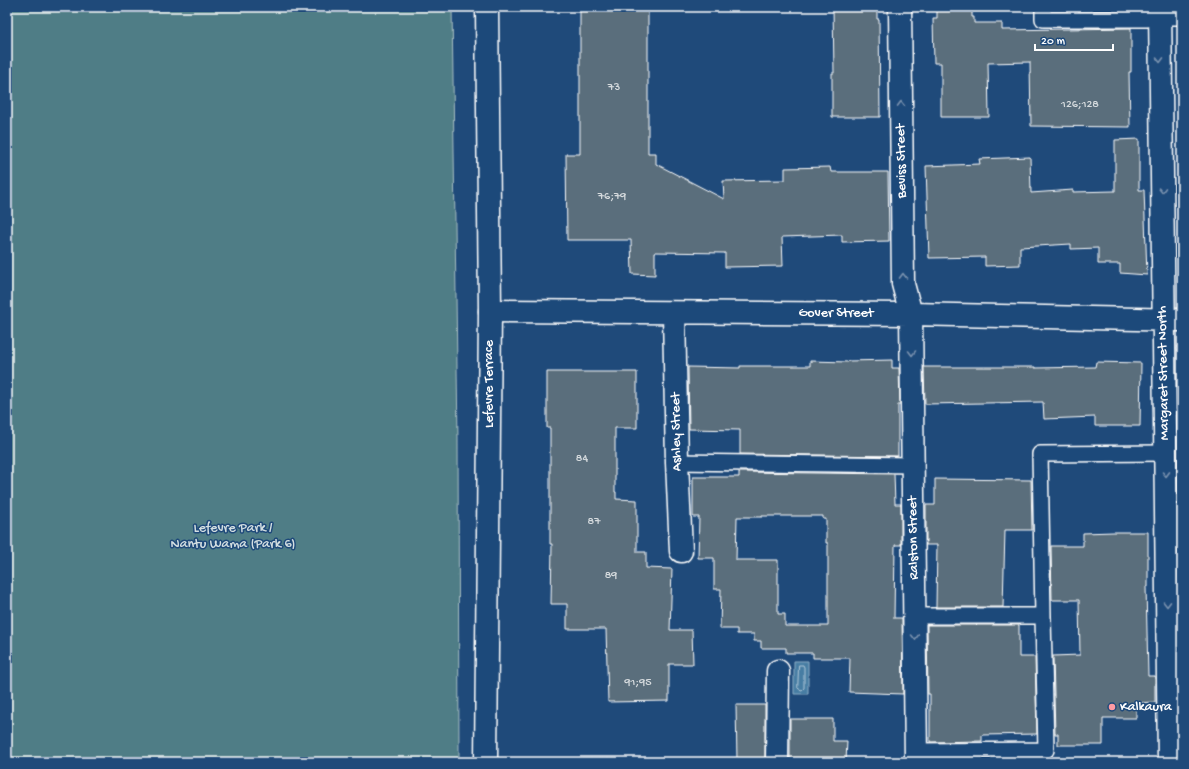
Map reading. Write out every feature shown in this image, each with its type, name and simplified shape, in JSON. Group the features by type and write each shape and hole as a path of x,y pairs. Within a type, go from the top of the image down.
{"street":[{"name":"Lefevre Terrace","path":"486,762 490,312 487,7"},
{"name":"Beviss Street","path":"900,7 903,284 911,314"},
{"name":"Margaret Street North","path":"1160,12 1173,320 1165,453 1173,757"},
{"name":"Gover Street","path":"490,312 911,314 1173,320"},
{"name":"Ashley Street","path":"674,313 677,462 681,551"},
{"name":"Ralston Street","path":"911,314 916,756"},
{"path":"777,762 778,671"}],"lane":[{"path":"1043,7 1043,19 1146,19 1160,12 1182,17"},
{"path":"916,756 1046,756 1042,616 1040,454 1165,453"},
{"path":"677,462 913,465"},
{"path":"914,616 1042,616"}],"green space":[{"name":"Lefevre Park / Nantu Wama (Park 6)","path":"7,7 452,7 458,440 459,762 7,762"}],"water":[{"path":"794,661 808,661 808,694 794,694"}],"building":[{"path":"580,7 648,7 648,153 656,153 656,164 724,199 723,181 785,180 785,168 830,167 831,172 888,172 889,241 842,242 842,235 782,237 783,266 725,267 725,253 655,252 655,275 632,274 631,240 567,240 566,154 580,154"},
{"path":"833,7 877,7 877,19 879,19 880,117 832,117 832,73 834,73"},
{"path":"937,7 972,7 972,17 974,17 974,23 1002,23 1002,30 1131,28 1131,72 1129,72 1130,127 1031,126 1030,62 988,63 989,117 941,117 941,63 934,63 933,18 937,18"},
{"path":"1086,7 1131,7 1131,10 1086,10"},
{"path":"1139,139 1139,190 1144,190 1147,275 1120,273 1120,264 1098,264 1098,248 1071,249 1071,244 1020,247 1020,265 985,266 985,257 929,258 926,166 980,164 979,159 1030,157 1031,193 1073,190 1073,192 1115,191 1115,140"},
{"path":"892,360 892,368 899,368 900,405 898,405 898,456 740,454 740,430 689,429 688,367 740,368 740,366 810,366 810,361 848,362"},
{"path":"1096,362 1141,363 1140,426 1095,426 1095,417 1044,419 1043,402 925,404 924,367 1095,367"},
{"path":"547,372 637,372 637,428 615,428 615,492 616,499 637,500 637,552 646,552 646,568 672,569 670,630 692,630 693,664 669,664 669,701 608,702 606,629 567,629 567,604 551,604 552,544 550,544 550,428 547,428"},
{"path":"739,472 894,474 895,504 901,504 901,545 895,545 894,618 902,618 903,694 849,692 850,658 813,658 813,653 786,653 786,648 761,648 761,641 754,641 754,634 737,634 737,629 720,629 721,589 714,589 714,558 698,558 699,517 693,517 693,477 739,477","holes":["823,516 823,519 826,519 826,543 828,543 828,626 785,626 785,614 778,614 778,560 736,560 737,517"]},
{"path":"935,479 1031,480 1032,530 1005,530 1003,607 936,607 937,545 926,545 926,505 935,505"},
{"path":"1148,532 1148,587 1146,587 1148,676 1155,676 1155,702 1136,703 1136,718 1103,718 1103,745 1058,745 1058,734 1055,734 1053,656 1080,655 1079,600 1052,600 1051,546 1083,546 1083,533"},
{"path":"927,625 1019,625 1019,657 1035,657 1037,734 982,735 982,741 930,742 930,694 928,694"},
{"path":"736,705 765,705 765,759 737,760"},
{"path":"790,719 833,719 833,741 847,741 846,762 792,762 792,759 790,759"},
{"path":"930,760 982,760 982,762 930,762"}],"place":[{"name":"Kalkaura","path":"1112,707"}]}
